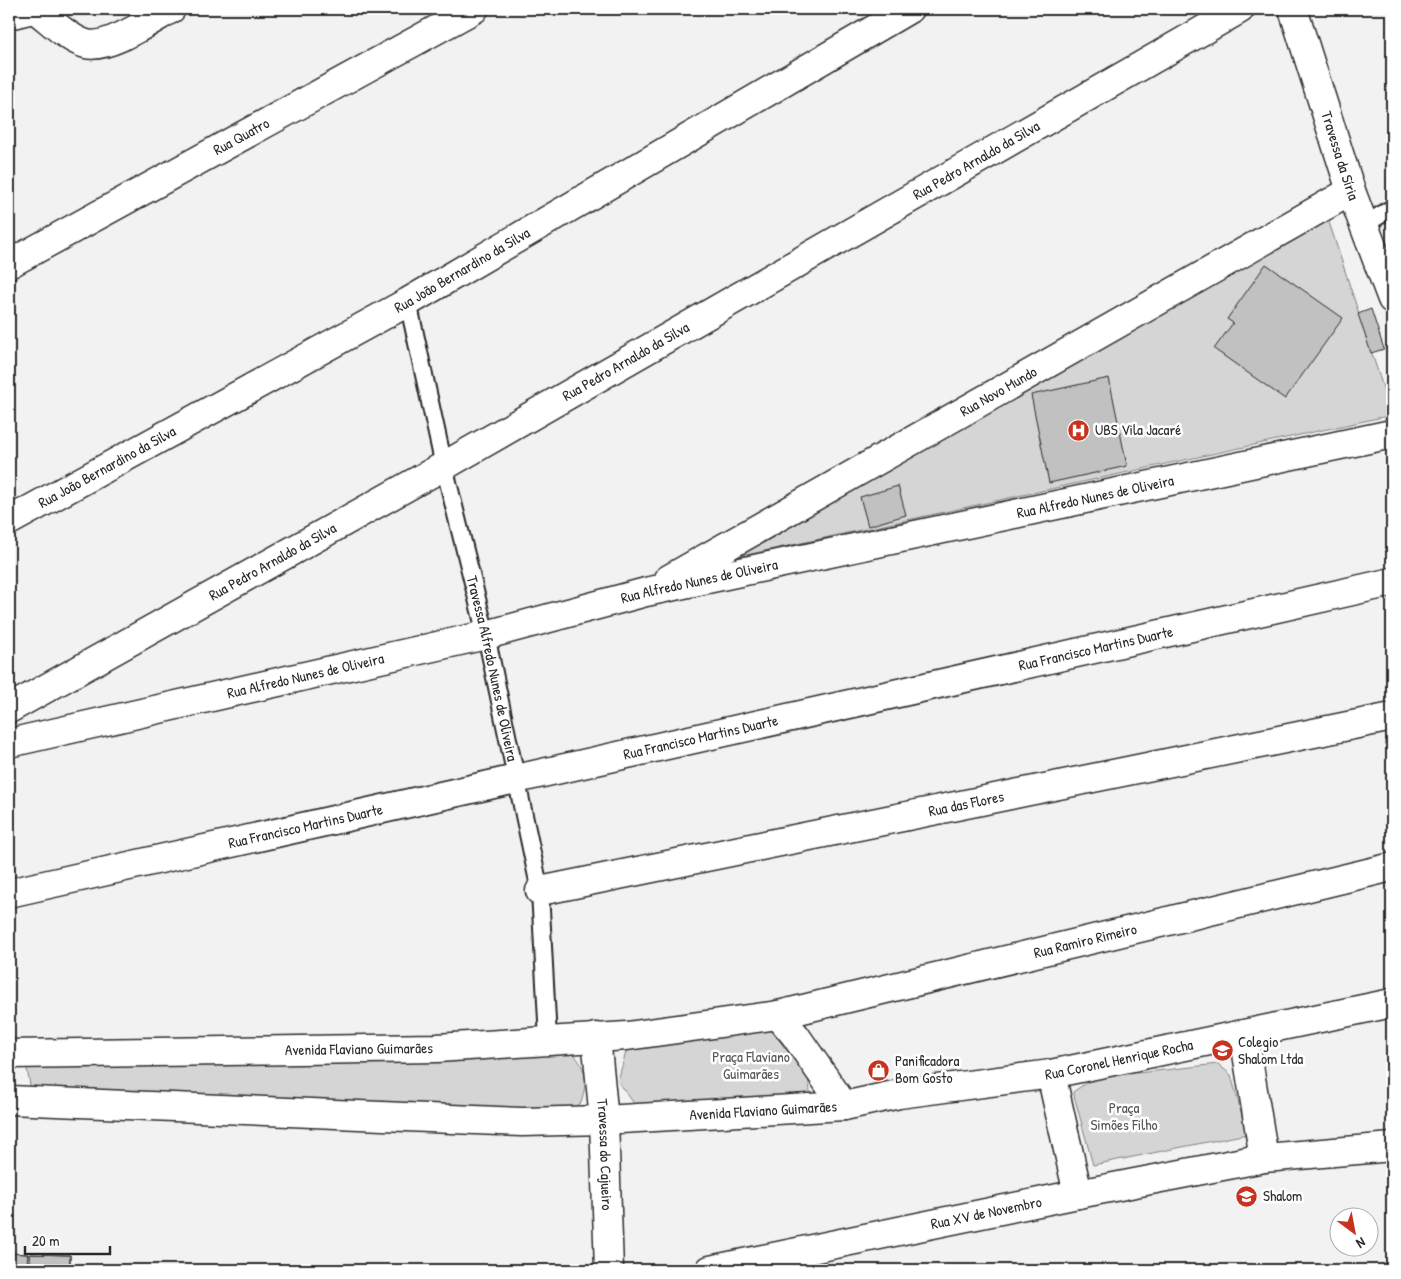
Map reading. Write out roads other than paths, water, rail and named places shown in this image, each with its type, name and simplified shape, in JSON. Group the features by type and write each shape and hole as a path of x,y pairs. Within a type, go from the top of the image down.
{"street":[{"path":"9,15 34,9 77,40 88,45 115,39 171,9"},
{"name":"Rua Quatro","path":"9,264 474,9"},
{"name":"Rua João Bernardino da Silva","path":"9,521 408,302 909,9"},
{"name":"Rua Pedro Arnaldo da Silva","path":"9,709 444,466 1240,9"},
{"name":"Travessa da Síria","path":"1293,9 1350,190 1392,299"},
{"name":"Rua Novo Mundo","path":"646,592 1350,190"},
{"name":"Rua Alfredo Nunes de Oliveira","path":"9,743 486,635 646,592 1392,434"},
{"name":"Rua Francisco Martins Duarte","path":"9,893 1392,582"},
{"name":"Rua das Flores","path":"540,891 1392,716"},
{"name":"Rua Ramiro Rimeiro","path":"778,1015 1392,867"},
{"name":"Rua Coronel Henrique Rocha","path":"844,1106 899,1094 1050,1074 1392,1003"},
{"name":"Avenida Flaviano Guimarães","path":"9,1054 437,1048 548,1039 627,1036 778,1015 795,1035 844,1106"},
{"path":"1244,1035 1264,1158 1392,1147"},
{"name":"Travessa do Cajueiro","path":"596,1038 604,1120 608,1270"},
{"path":"1050,1074 1078,1194"},
{"name":"Avenida Flaviano Guimarães","path":"9,1100 522,1122 604,1120 844,1106"},
{"name":"Rua XV de Novembro","path":"710,1270 1078,1194 1264,1158"}],"lane":[{"path":"1364,225 1392,208"},
{"name":"Travessa Alfredo Nunes de Oliveira","path":"408,302 444,466 486,635 515,780 540,891 548,1039"}],"place":[{"name":"UBS Vila Jacaré","path":"1079,430"},
{"name":"Colegio Shalom Ltda","path":"1222,1051"},
{"name":"Panificadora Bom Gosto","path":"879,1070"},
{"name":"Shalom","path":"1247,1196"}],"park label":[{"name":"Praça Flaviano Guimarães","path":"751,1066"},
{"name":"Praça Simões Filho","path":"1124,1116"}]}
